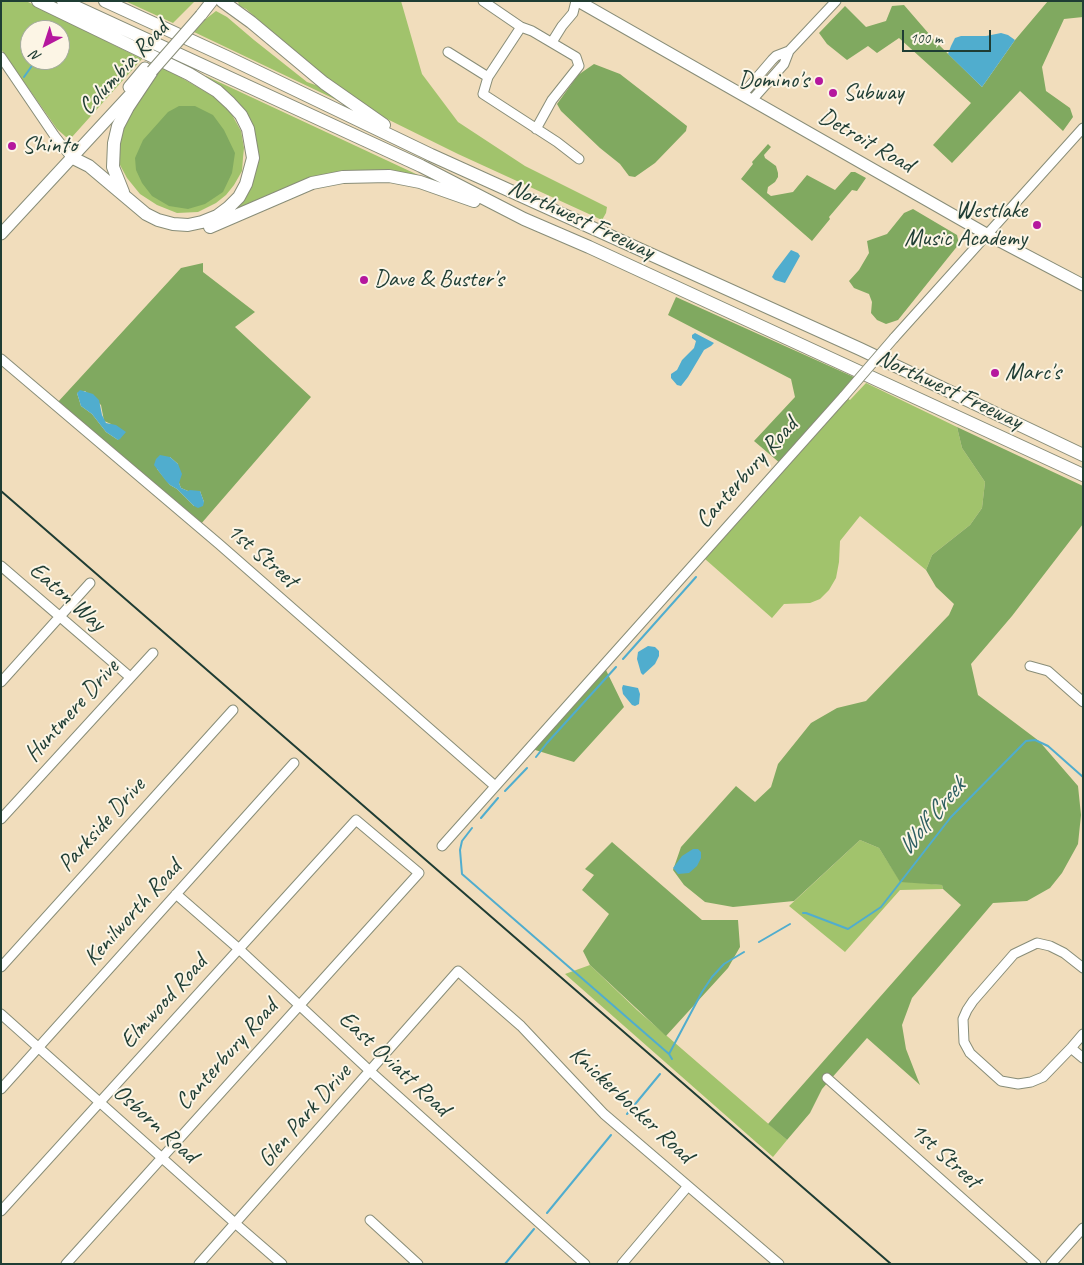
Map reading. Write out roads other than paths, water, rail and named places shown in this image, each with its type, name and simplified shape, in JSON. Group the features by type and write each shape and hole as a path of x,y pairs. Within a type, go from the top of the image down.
{"highway":[{"path":"38,1 113,36 203,82 230,102 241,115 248,128 253,158 246,184 239,197 217,216 188,225 173,224 146,214 89,166 71,157"},
{"name":"Northwest Freeway","path":"63,1 421,166 524,219 589,247 1083,475"},
{"name":"Northwest Freeway","path":"105,1 430,154 860,349 1083,455"},
{"path":"222,1 251,22 338,94 430,154"},
{"path":"130,202 121,189 113,167 114,143 118,126 148,69"},
{"path":"71,157 142,220 155,226 174,230 211,227 312,183 343,177 390,176 420,182 524,219"}],"main road":[{"name":"Columbia Road","path":"198,14 204,1"},
{"name":"Columbia Road","path":"1,234 148,69 212,1"},
{"name":"Detroit Road","path":"576,1 988,235 1083,285"}],"street":[{"path":"483,1 520,27 532,31 576,57 579,66 552,100 536,129"},
{"path":"552,42 573,13 576,1"},
{"path":"747,97 772,60 776,56 789,51 836,1"},
{"path":"520,27 488,78 483,94 557,142 579,159"},
{"path":"448,52 488,78"},
{"path":"1,57 71,157"},
{"name":"Canterbury Road","path":"442,846 1083,128"},
{"name":"1st Street","path":"1,359 218,544 495,786"},
{"name":"Eaton Way","path":"1,566 130,677"},
{"path":"1,682 90,583"},
{"name":"Huntmere Drive","path":"1,819 152,653"},
{"path":"1030,666 1048,672 1083,702"},
{"name":"Parkside Drive","path":"1,967 233,710"},
{"name":"Kenilworth Road","path":"1,1089 294,763"},
{"name":"Elmwood Road","path":"1,1211 356,820 419,873"},
{"name":"Canterbury Road","path":"66,1264 419,873"},
{"name":"East Oviatt Road","path":"176,894 585,1264"},
{"path":"1083,968 1064,952 1037,943 1014,954 973,1001 963,1019 964,1042 970,1053 1001,1081 1018,1084 1031,1082 1043,1077 1083,1034"},
{"name":"Glen Park Drive","path":"199,1264 371,1072 458,971"},
{"name":"Knickerbocker Road","path":"458,971 521,1026 604,1114 779,1264"},
{"name":"Osborn Road","path":"1,1014 282,1264"},
{"path":"1071,1048 1083,1058"},
{"name":"1st Street","path":"827,1078 1036,1264"},
{"path":"622,1264 688,1186"},
{"path":"370,1220 418,1264"},
{"path":"1051,1264 1083,1228"}],"water":[{"path":"1001,33 1015,40 982,87 948,54 955,38"},
{"path":"791,250 800,256 785,283 775,280 772,277 775,271"},
{"path":"695,333 714,343 704,350 681,386 677,385 671,378 671,374 677,370 682,360 694,348 696,341 692,338 692,335"},
{"path":"80,390 93,394 99,400 106,423 116,425 126,432 120,439 118,440 106,432 92,414 81,406 77,393"},
{"path":"160,455 170,457 178,464 182,474 179,483 181,488 188,491 200,491 204,502 203,506 198,508 194,506 166,481 154,465"},
{"path":"648,646 655,647 659,651 659,656 655,664 643,675 637,659 638,652"},
{"path":"623,685 638,688 640,694 639,704 632,705 623,694"},
{"path":"693,849 698,849 701,852 701,858 697,866 689,873 678,874 673,868 682,856"}],"waterway":[{"path":"24,77 29,70"},
{"path":"623,659 696,577"},
{"path":"536,757 616,667"},
{"name":"Wolf Creek","path":"803,913 848,929 881,907 951,817 1026,741 1035,740 1048,746 1083,777"},
{"path":"505,791 527,768"},
{"path":"481,818 498,798"},
{"path":"472,828 462,841 460,850 462,874 669,1054"},
{"name":"Wolf Creek","path":"759,942 790,924"},
{"name":"Wolf Creek","path":"672,1059 669,1054 712,977 724,964 744,952"},
{"name":"Wolf Creek","path":"627,1114 660,1074"},
{"name":"Wolf Creek","path":"547,1213 611,1135"},
{"name":"Wolf Creek","path":"505,1264 534,1229"}],"railway":[{"path":"1,491 891,1264"}],"place":[{"name":"Domino's","path":"819,81"},
{"name":"Subway","path":"833,93"},
{"name":"Shinto","path":"12,146"},
{"name":"Westlake Music Academy","path":"1037,225"},
{"name":"Dave & Buster's","path":"364,280"},
{"name":"Marc's","path":"995,373"}]}
